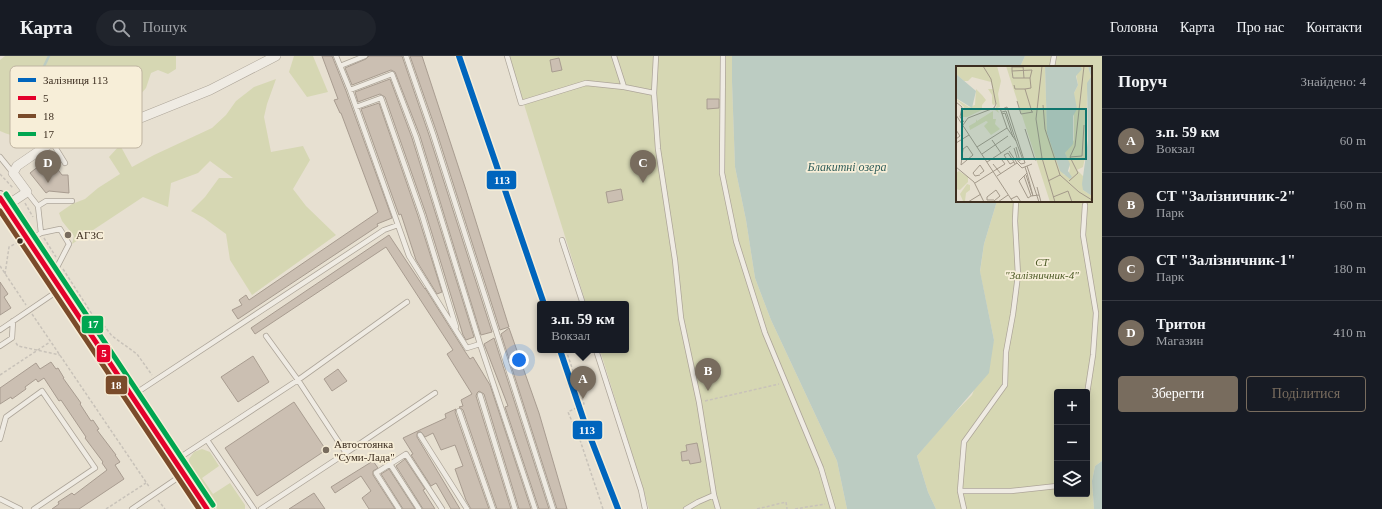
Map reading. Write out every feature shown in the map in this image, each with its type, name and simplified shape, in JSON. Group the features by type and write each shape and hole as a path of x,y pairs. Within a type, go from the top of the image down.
{"main road":[{"path":"3,202 207,509"}],"street":[{"path":"142,117 210,90 276,56"},
{"path":"3,202 27,192 13,173 17,166 43,148"}],"lane":[{"path":"336,56 350,90 409,256 467,348 480,344"},
{"path":"340,66 365,56"},
{"path":"406,56 433,134 553,509"},
{"path":"507,56 522,103 586,83 624,87 654,93"},
{"path":"614,56 624,87"},
{"path":"656,56 654,93 658,149 675,260 682,318 699,402 714,495 718,509"},
{"path":"723,56 724,108 722,172 736,241 765,333 821,468 833,509"},
{"path":"1052,66 1054,56"},
{"path":"350,90 392,74 416,137 480,344 535,509"},
{"path":"356,107 381,98 422,215 458,333"},
{"path":"56,148 65,163"},
{"path":"0,158 13,173"},
{"path":"27,192 38,206 41,233"},
{"path":"38,206 46,201 72,201"},
{"path":"964,509 960,491 964,442 1005,385 1006,352 1014,314 1018,275 1015,221 1016,202"},
{"path":"1085,205 1083,235 1096,313 1093,355 1088,389"},
{"path":"132,396 384,230 398,225"},
{"path":"27,239 41,233 60,230 69,244 52,277"},
{"path":"562,240 582,301"},
{"path":"0,330 61,289"},
{"path":"175,461 298,380 407,302"},
{"path":"0,346 12,338 13,321"},
{"path":"266,336 298,380 346,453"},
{"path":"597,353 641,490 645,509"},
{"path":"0,439 6,418 42,392 94,468 34,509"},
{"path":"261,509 435,393"},
{"path":"480,395 515,509"},
{"path":"459,411 492,509"},
{"path":"420,435 467,509"},
{"path":"206,440 254,509"},
{"path":"399,509 376,473 406,454 442,509"},
{"path":"390,464 419,509"},
{"path":"132,509 184,474"},
{"path":"960,491 1011,491 1054,486"},
{"path":"686,509 714,495"},
{"path":"0,499 20,509"}],"path":[{"path":"0,182 4,179"},
{"path":"41,233 97,322 105,327 112,336 137,354 156,380"},
{"path":"5,274 10,247 27,239"},
{"path":"0,266 164,509"},
{"path":"12,338 18,346 60,356"},
{"path":"0,375 51,342"},
{"path":"567,353 584,404 568,412 580,440 603,509"},
{"path":"699,402 785,383"},
{"path":"106,509 146,483"},
{"path":"758,509 786,502 787,509"},
{"path":"795,509 832,502"}],"green space":[{"path":"5,56 176,56 176,69 168,74 158,70 151,73 146,88 142,93 142,66 10,66 10,135 0,131 0,60"},
{"path":"294,56 313,56 328,92 307,97 289,72"},
{"path":"509,56 732,56 735,167 746,220 755,278 771,320 837,461 847,509 649,509 601,353 629,353 629,301 585,301"},
{"name":"СТ \"Залізничник-4\"","path":"1025,56 1102,56 1102,461 1095,466 1092,481 1094,509 936,509 928,492 917,456 942,426 972,395 994,340 980,272 984,244 997,202 1092,202 1092,66 1020,66"},
{"path":"276,79 264,117 271,152 303,146 310,160 293,189 306,206 336,235 252,295 230,260 226,234 204,218 191,211 205,197 219,178 233,178 210,161 198,173 171,183 168,207 143,197 72,244 74,236 62,221 59,213 72,204 85,199 98,188 120,174 109,157 117,148 122,148 132,167 212,128 226,115 236,101 254,87"},
{"path":"202,449 210,452 219,466 202,478 213,494 230,483 245,505 245,509 217,509 189,468 189,459 194,452"}],"water":[{"name":"Блакитні озера","path":"732,56 1025,56 1020,66 956,66 956,202 997,202 984,244 980,271 994,340 989,373 917,456 928,492 936,509 847,509 837,461 771,320 755,278 746,220 735,167"},
{"path":"1102,461 1102,509 1094,509 1092,481 1095,466"}],"building":[{"path":"322,56 332,56 392,218 377,224 378,226 238,319 232,310 242,305 239,300 246,295 249,300 378,212 341,113 334,100 338,99"},
{"path":"369,56 402,56 492,332 481,335 420,136 395,72 391,70 352,85 345,68 366,59"},
{"path":"410,56 422,56 509,327 500,330 437,133"},
{"path":"559,58 562,70 552,72 550,60"},
{"path":"390,79 412,138 474,337 466,340 463,335 426,214 385,97 380,94 358,102 355,92"},
{"path":"707,99 719,99 719,108 707,109"},
{"path":"379,103 418,216 442,292 437,294 416,260 401,214 399,215 361,109"},
{"path":"49,158 62,175 68,175 69,193 49,191 46,193 30,173"},
{"path":"621,189 623,200 608,203 606,192"},
{"path":"389,235 470,359 473,357 490,385 531,509 519,509 484,394 479,391 476,396 511,509 497,509 463,410 459,407 463,406 461,400 472,394 447,354 453,350 386,247 255,334 251,328"},
{"path":"0,282 8,294 4,297 11,308 0,315"},
{"path":"509,328 539,413 567,509 557,509 501,334"},
{"path":"494,338 549,509 539,509 505,407 508,406 484,344"},
{"path":"253,356 269,382 238,402 221,377"},
{"path":"51,362 56,369 58,368 91,421 93,420 99,429 97,430 116,455 120,462 115,465 124,479 79,509 52,509 59,504 58,502 72,493 74,495 107,470 61,400 59,401 44,378 38,382 36,379 25,387 26,389 12,399 11,397 0,404 0,388 36,363 40,369"},
{"path":"338,369 347,381 332,391 324,379"},
{"path":"294,402 326,450 257,496 225,448"},
{"path":"456,409 455,412 489,509 471,509 466,500 455,469 463,466 455,445 441,450 433,433 425,437 421,432 418,432 417,434 417,437 460,509 451,509 436,483 431,486 411,455 413,454 403,438 446,418 445,414"},
{"path":"697,443 701,462 690,464 689,460 682,461 681,452 687,451 686,445"},
{"path":"405,459 425,489 423,490 435,509 423,509 396,466"},
{"path":"373,461 378,468 373,471 373,475 395,509 369,509 362,498 371,491 361,476 335,493 331,487"},
{"path":"389,469 415,509 403,509 381,474"},
{"path":"314,493 325,509 289,509"}],"waterway":[{"path":"44,66 49,56"}],"rail line":[{"name":"113","path":"459,56 543,301"},
{"name":"113","path":"561,353 584,421 618,509"}],"transit line":[{"name":"17","path":"6,194 213,505"},
{"name":"5","path":"0,198 207,509"},
{"name":"18","path":"0,211 199,509"}],"place":[{"name":"Тритон","path":"48,183"},
{"name":"СТ \"Залізничник-1\"","path":"643,183"},
{"name":"АГЗС","path":"68,235"},
{"name":"СТ \"Залізничник-2\"","path":"708,391"},
{"name":"з.п. 59 км","path":"583,399"},
{"name":"Автостоянка \"Суми-Лада\"","path":"326,450"}]}
